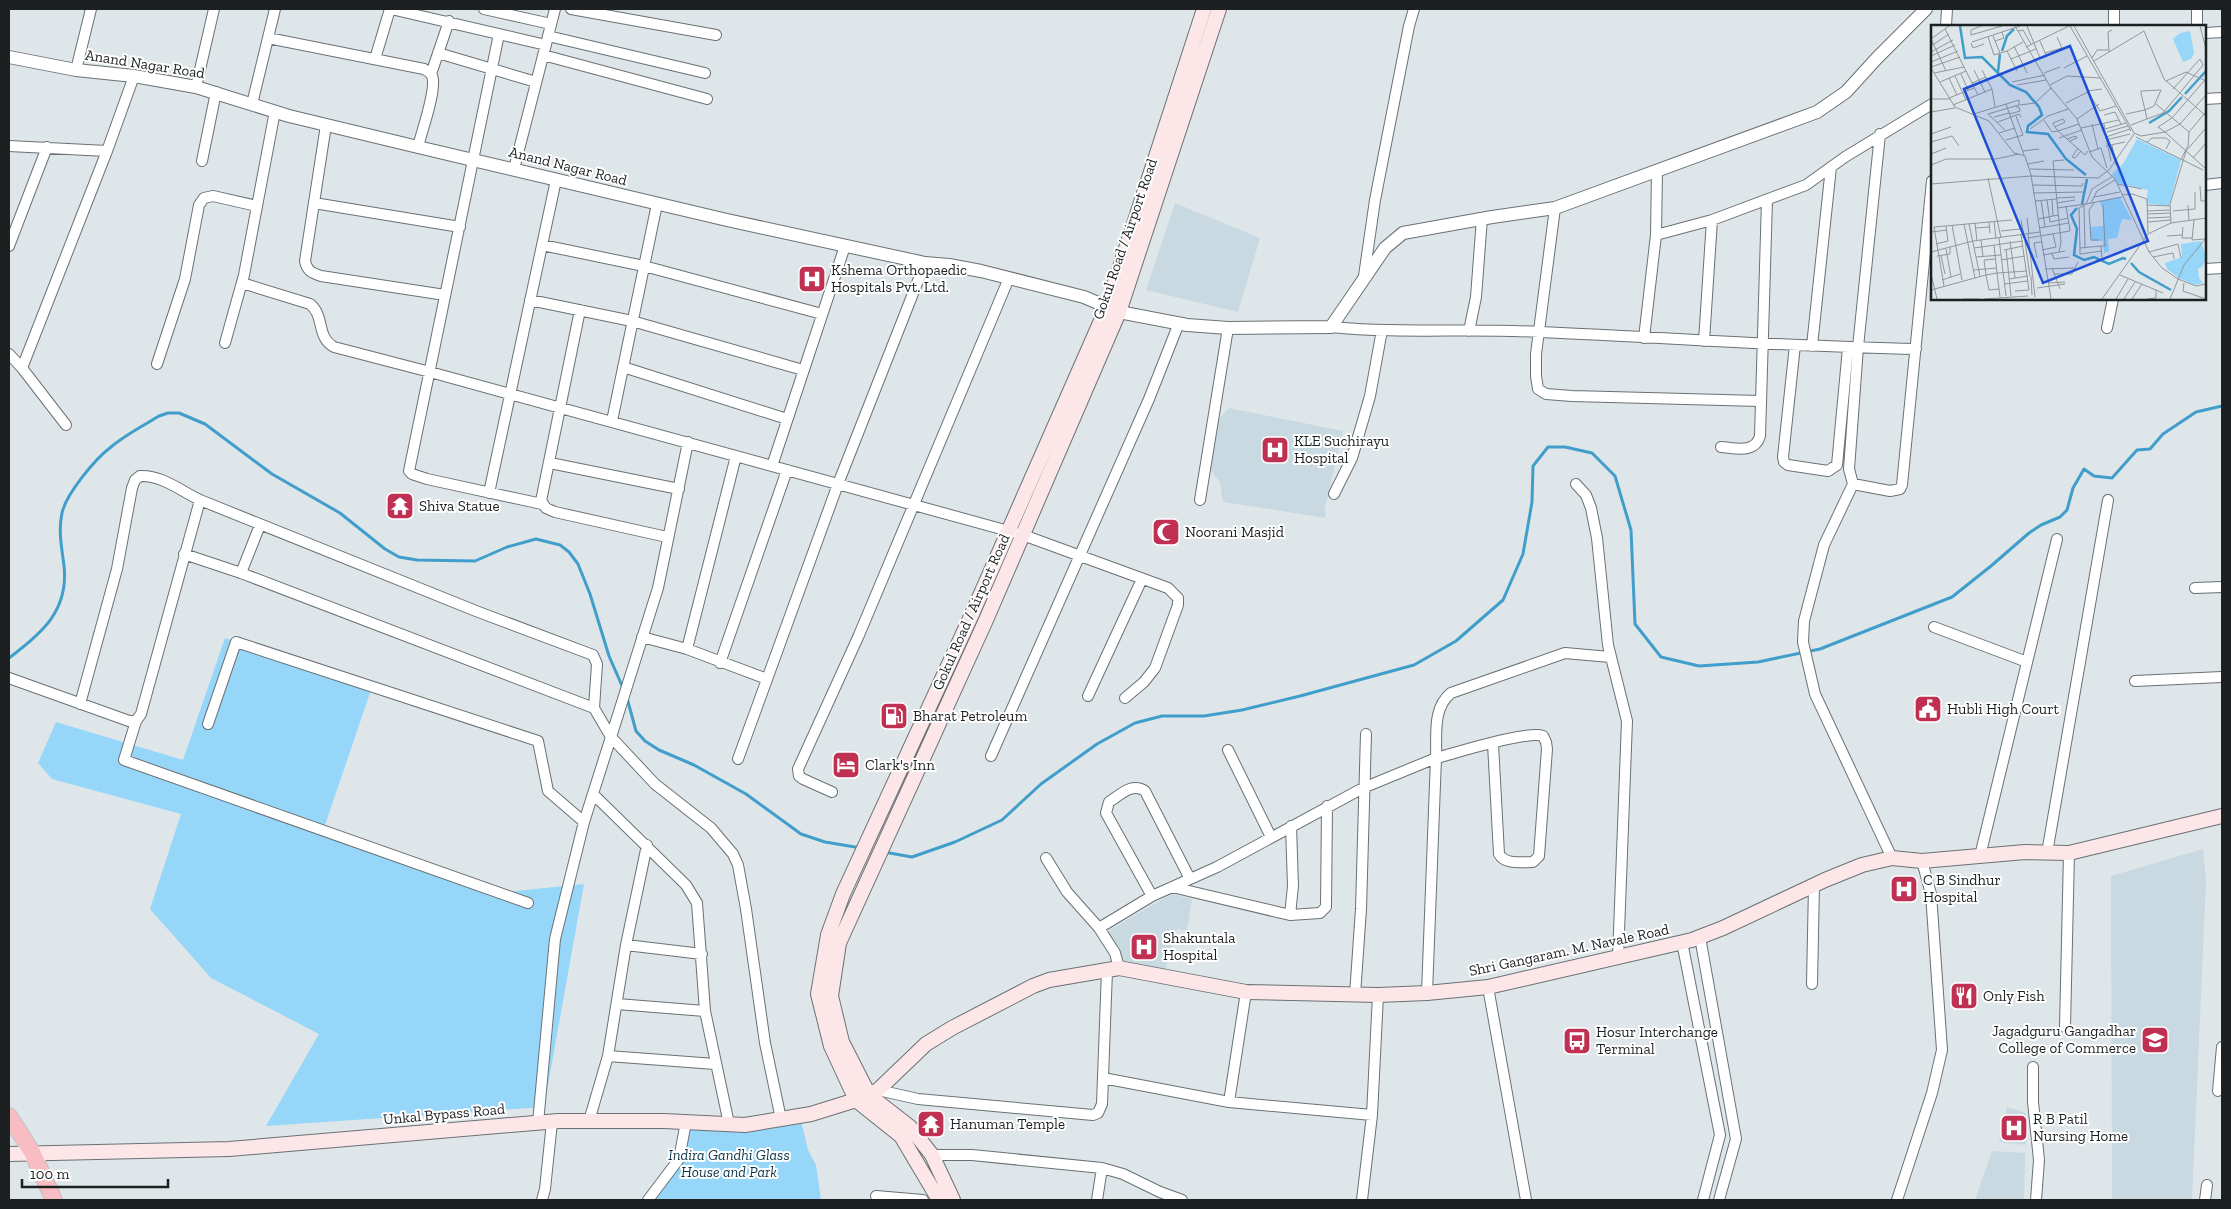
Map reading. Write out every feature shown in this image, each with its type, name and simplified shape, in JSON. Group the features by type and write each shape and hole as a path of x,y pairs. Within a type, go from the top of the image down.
{"highway":[{"path":"9,1116 32,1152 54,1200"}],"main road":[{"name":"Gokul Road / Airport Road","path":"939,1200 901,1136 868,1095 842,1042 831,996 833,941 843,894 1008,531 1113,309 1204,9"},
{"name":"Gokul Road / Airport Road","path":"833,941 858,900 1023,535 1113,309 1220,9"},
{"name":"Shri Gangaram. M. Navale Road","path":"868,1095 926,1044 952,1028 1033,986 1049,980 1113,969 1246,992 1378,995 1427,993 1488,987 1618,958 1700,937 1862,865 1892,858 1922,860 2025,852 2069,853 2222,816"},
{"name":"Gokul Road / Airport Road","path":"868,1095 910,1127 932,1154 953,1200"},
{"name":"Unkal Bypass Road","path":"9,1154 229,1149 545,1122 686,1122 745,1125 811,1114 868,1095"}],"street":[{"path":"76,70 91,9"},
{"path":"196,87 214,9"},
{"path":"252,104 275,9"},
{"path":"375,59 391,9 545,45 705,73"},
{"path":"484,9 550,24"},
{"path":"514,169 554,9"},
{"path":"571,9 716,35"},
{"path":"1364,280 1376,190 1414,9"},
{"path":"1331,327 1385,248 1403,233 1482,218 1554,208 1817,112 1846,92 1926,9"},
{"path":"1946,25 1947,9"},
{"path":"2114,9 2114,25"},
{"path":"2197,9 2197,25"},
{"path":"431,74 449,22"},
{"path":"2206,33 2222,32"},
{"path":"499,34 409,471 418,476 489,494 542,504 555,512 667,537"},
{"path":"268,38 424,69 431,74 433,80 432,90 418,147"},
{"path":"545,45 707,99"},
{"path":"438,53 536,82"},
{"name":"Anand Nagar Road","path":"9,57 76,70 134,76 196,87 274,112 474,161 845,246 1009,278 1084,297 1113,309 1180,323 1228,328 1331,327"},
{"path":"22,368 108,152 134,76"},
{"path":"202,161 216,92"},
{"path":"2206,99 2222,98"},
{"path":"1656,235 1712,220 1806,184 1880,134 1931,105"},
{"path":"225,343 242,283 274,112"},
{"path":"326,125 305,261 307,268 312,274 445,295"},
{"path":"1795,345 1784,462 1788,465 1828,471 1837,465 1880,134"},
{"path":"9,146 108,152"},
{"path":"9,246 47,147"},
{"path":"1812,346 1831,167"},
{"path":"1644,338 1656,235 1657,171"},
{"path":"489,494 556,180"},
{"path":"2206,185 2222,184"},
{"path":"157,364 184,279 199,205 204,198 213,196 257,206"},
{"path":"1721,446 1746,448 1758,443 1764,344 1767,200"},
{"path":"1853,484 1890,491 1900,489 1902,485 1931,202"},
{"path":"314,203 460,227"},
{"path":"612,422 657,204"},
{"path":"1554,208 1539,332 1536,376 1538,389 1546,394 1760,401"},
{"path":"1469,330 1476,297 1482,218"},
{"path":"1704,341 1712,220"},
{"path":"542,245 644,266 822,314"},
{"path":"772,466 845,246"},
{"path":"738,759 838,484 925,263"},
{"path":"2206,270 2222,268"},
{"path":"832,792 803,780 799,776 798,769 859,636 1009,278"},
{"path":"242,283 310,304 317,310 321,319 322,336 327,344 334,347 688,442 1023,535 1080,555 1174,593 1178,598 1178,605 1155,668 1144,682 1125,698"},
{"path":"530,300 632,321 804,370"},
{"path":"2107,328 2113,300"},
{"path":"542,504 541,498 550,463 580,310"},
{"path":"991,756 1149,400 1180,323"},
{"path":"1331,327 1382,330 1539,332 1916,350"},
{"path":"1200,500 1228,328"},
{"path":"1334,494 1352,458 1377,365 1382,330"},
{"path":"1853,348 1849,469 1853,484 1824,545 1804,621 1803,642 1811,682 1892,858"},
{"path":"9,354 66,424"},
{"path":"623,367 787,419"},
{"path":"542,1200 545,1189 545,1122 555,939 584,822 658,588 688,442"},
{"path":"687,649 736,456"},
{"path":"550,463 679,489"},
{"path":"720,663 787,470"},
{"path":"80,704 118,569 132,488 135,480 140,476 148,475 160,479 200,500 260,525 593,655 597,664 594,708 611,738 655,784 711,828 733,854 738,865 765,1043 781,1119"},
{"path":"1576,484 1586,495 1598,538 1610,657 1627,721 1618,958"},
{"path":"200,500 141,714 136,721 124,760 528,903"},
{"path":"2047,854 2108,500"},
{"path":"241,573 260,525"},
{"path":"1980,856 2057,538"},
{"path":"184,554 241,573 594,708"},
{"path":"1088,696 1142,579"},
{"path":"2195,588 2222,587"},
{"path":"1934,627 2027,662"},
{"path":"642,637 687,649 720,663 767,679"},
{"path":"208,724 236,642 538,741 548,791 584,822"},
{"path":"1427,993 1438,714 1443,699 1451,693 1565,653 1610,657"},
{"path":"2135,681 2222,677"},
{"path":"9,678 129,721 136,721"},
{"path":"1356,995 1361,909 1366,734"},
{"path":"1099,928 1152,896 1217,867 1363,788 1436,758 1493,744 1537,734 1542,736 1546,742 1540,850 1537,860 1533,862 1505,860 1499,854 1493,744"},
{"path":"1228,750 1271,837"},
{"path":"1152,896 1106,813 1108,802 1132,787 1138,786 1145,791 1190,879"},
{"path":"594,795 647,845 693,895 697,903 705,1011 729,1124"},
{"path":"1172,887 1290,914 1320,913 1326,907 1327,806"},
{"path":"1290,826 1294,886 1290,914"},
{"path":"589,1121 608,1056 626,946 647,845"},
{"path":"2065,1027 2069,853"},
{"path":"868,1095 1093,1115 1101,1110 1115,953 1099,928 1067,892 1046,858"},
{"path":"1897,1200 1932,1093 1942,1050 1931,894 1922,860"},
{"path":"1812,984 1814,885"},
{"path":"1700,937 1736,1139 1719,1200"},
{"path":"1682,942 1720,1135 1704,1200"},
{"path":"626,946 702,954"},
{"path":"1488,987 1526,1200"},
{"path":"1229,1102 1246,992"},
{"path":"1362,1200 1372,1115 1378,995"},
{"path":"617,1004 705,1011"},
{"path":"2218,1092 2222,1047"},
{"path":"608,1056 715,1064"},
{"path":"2033,1067 2033,1102 2039,1160 2036,1200"},
{"path":"1103,1078 1229,1102 1372,1115"},
{"path":"648,1200 679,1159 686,1122"},
{"path":"932,1154 972,1155 1102,1168 1123,1174 1160,1196 1182,1200"},
{"path":"1097,1200 1102,1168"},
{"path":"2205,1200 2207,1186"},
{"path":"876,1196 923,1200"}],"shaded area":[{"path":"1175,203 1260,238 1238,312 1146,290"},
{"name":"KLE Suchirayu Hospital","path":"1229,408 1343,431 1325,508 1326,518 1223,502 1220,483 1211,470 1216,422"},
{"name":"Jagadguru Gangadhar College of Commerce","path":"2203,849 2206,881 2192,1200 2112,1200 2111,876"},
{"name":"Shakuntala Hospital","path":"1171,894 1192,899 1187,931 1177,929 1164,974 1124,962 1108,931"},
{"name":"R B Patil Nursing Home","path":"2007,1107 2026,1113 2026,1145 1999,1142"},
{"path":"1992,1151 2025,1153 2024,1200 1975,1200"}],"green space":[{"path":"225,638 371,690 325,825 497,893 584,884 544,1107 266,1126 319,1034 211,978 150,909 181,814 52,779 38,763 56,722 183,760"},
{"name":"Indira Gandhi Glass House and Park","path":"801,1121 808,1150 816,1165 821,1200 652,1200 685,1157 688,1128 779,1127"}],"waterway":[{"path":"884,852 912,857 955,842 1002,820 1041,784 1097,744 1135,723 1162,716 1204,716 1242,710 1300,696 1414,665 1456,641 1503,600 1523,554 1532,502 1533,466 1548,447 1565,447 1592,453 1615,476 1631,530 1635,624 1661,657 1699,666 1758,662 1820,649 1952,597 2029,533 2041,525 2060,517 2067,510 2073,488 2084,469 2094,476 2112,478 2137,450 2150,449 2163,434 2196,412 2222,406"},
{"path":"9,658 42,630 57,609 62,596 64,582 60,533 62,513 75,487 97,460 122,438 159,416 168,413 179,413 205,424 272,474 340,513 385,549 399,557 417,560 475,561 507,547 536,539 560,545 569,552 578,564 590,594 609,656 623,688"},
{"path":"627,698 636,731 645,741 659,750 694,765 746,794 801,834 825,842 861,848"}],"place":[{"name":"Kshema Orthopaedic Hospitals Pvt. Ltd.","path":"812,279"},
{"name":"KLE Suchirayu Hospital","path":"1275,450"},
{"name":"Shiva Statue","path":"400,506"},
{"name":"Noorani Masjid","path":"1166,532"},
{"name":"Hubli High Court","path":"1928,709"},
{"name":"Bharat Petroleum","path":"894,716"},
{"name":"Clark's Inn","path":"846,765"},
{"name":"C B Sindhur Hospital","path":"1904,889"},
{"name":"Shakuntala Hospital","path":"1144,947"},
{"name":"Only Fish","path":"1964,996"},
{"name":"Jagadguru Gangadhar College of Commerce","path":"2155,1040"},
{"name":"Hosur Interchange Terminal","path":"1577,1041"},
{"name":"Hanuman Temple","path":"931,1124"},
{"name":"R B Patil Nursing Home","path":"2014,1128"}]}
